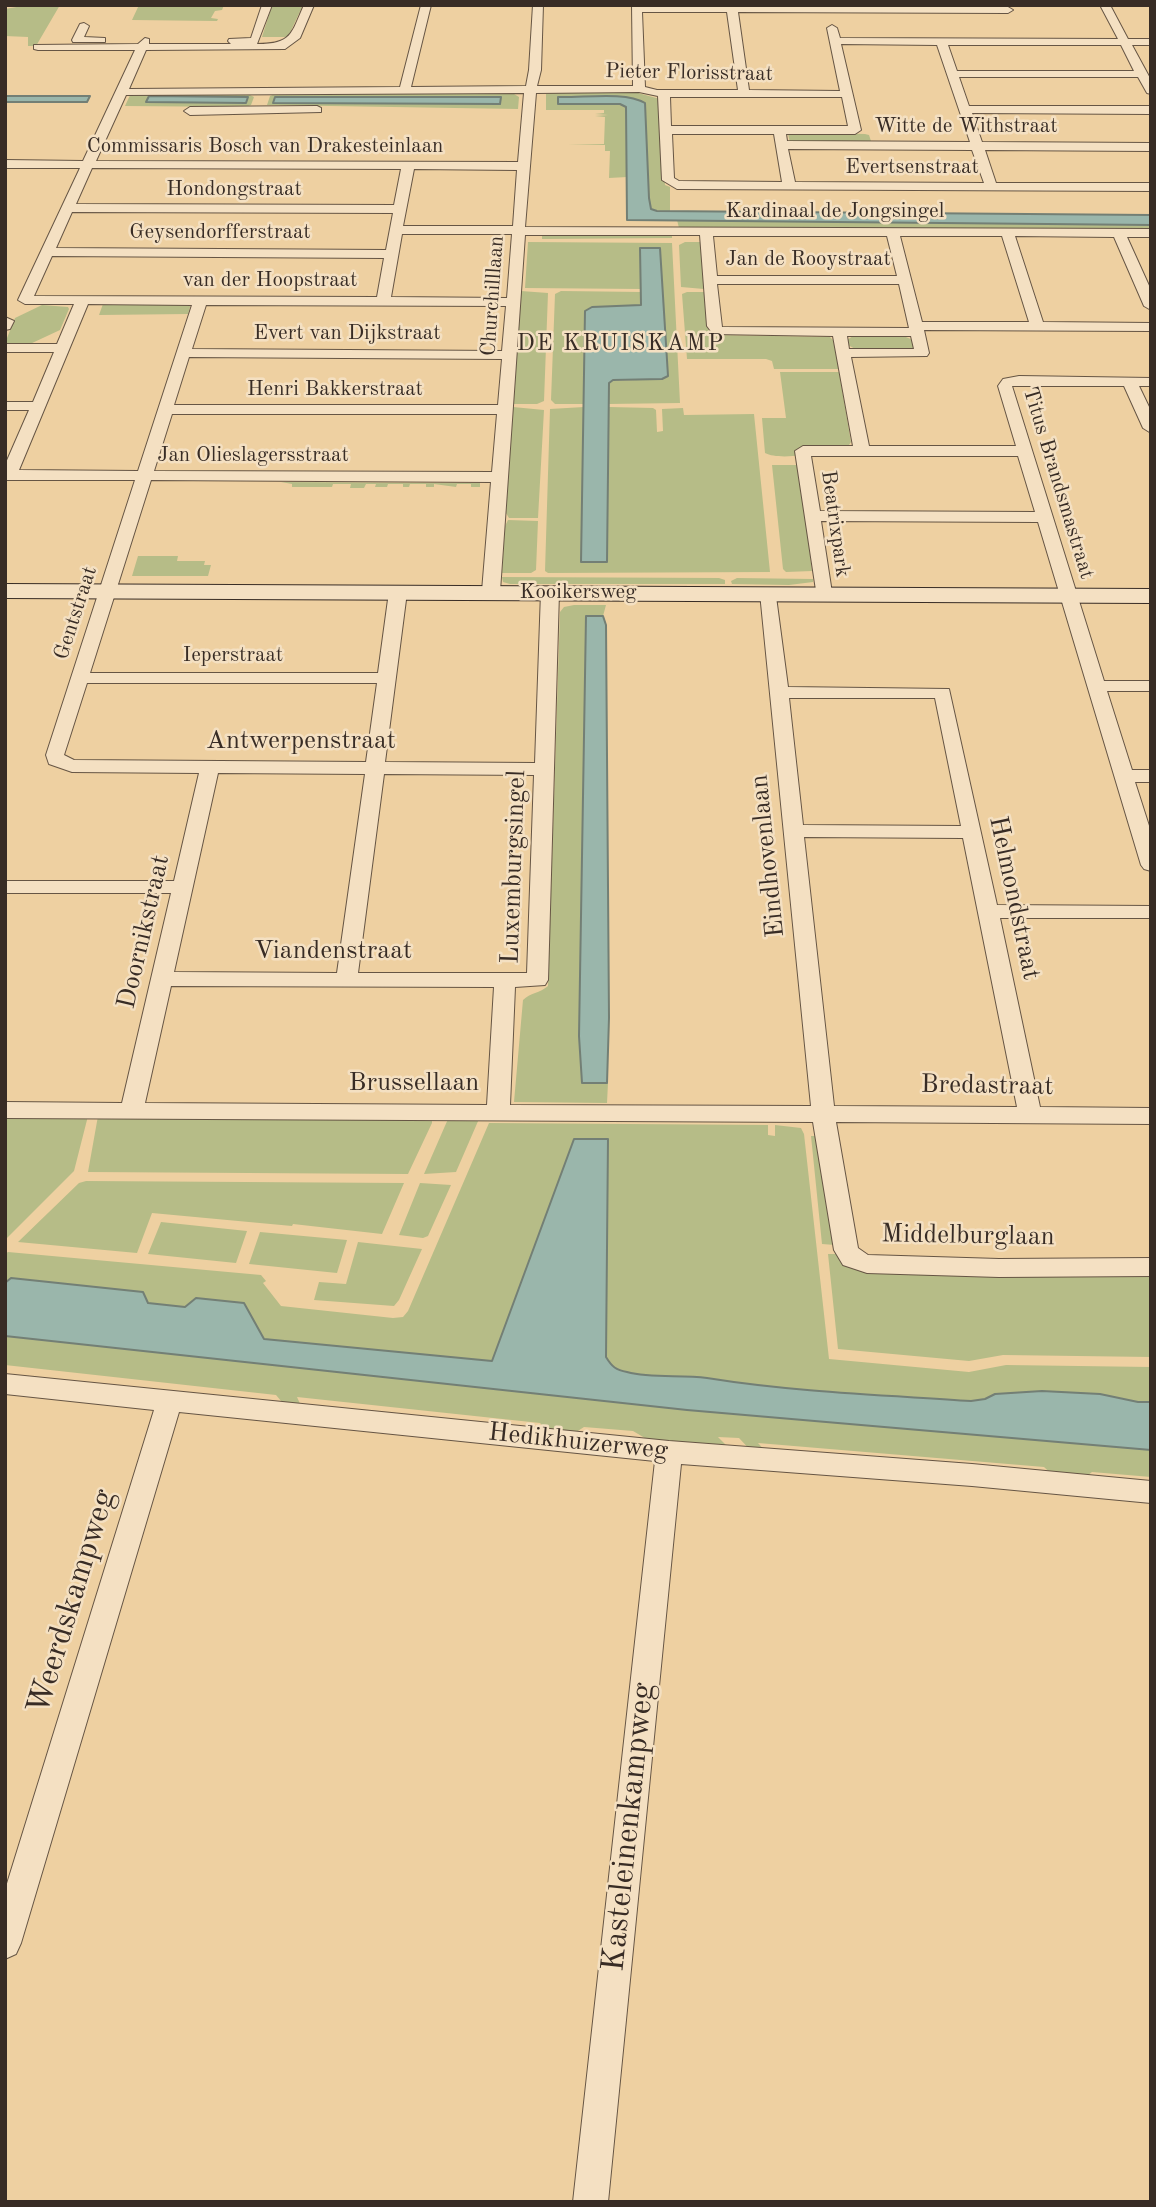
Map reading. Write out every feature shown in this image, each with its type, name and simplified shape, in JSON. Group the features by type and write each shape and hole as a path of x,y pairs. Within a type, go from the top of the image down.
{"street":[{"path":"255,45 267,5"},
{"path":"38,47 286,45 295,38 309,5"},
{"path":"404,92 426,5"},
{"name":"Churchilllaan","path":"491,591 530,91 535,70 538,5"},
{"path":"1105,5 1148,83"},
{"path":"639,89 637,7 828,10 847,7 1010,15 1021,41"},
{"path":"732,9 744,93"},
{"path":"828,10 847,94"},
{"path":"84,26 77,40 143,45"},
{"path":"835,41 1151,42"},
{"path":"942,41 991,186"},
{"path":"48,252 143,45"},
{"path":"953,74 1148,83"},
{"name":"Pieter Florisstraat","path":"121,92 639,89 664,93 847,94"},
{"path":"254,110 260,92"},
{"path":"664,93 666,130"},
{"name":"Witte de Withstraat","path":"666,130 855,130 847,94"},
{"path":"965,109 1151,110"},
{"path":"190,111 317,110"},
{"name":"Evertsenstraat","path":"666,130 668,180 672,183 1151,187"},
{"path":"779,130 789,185"},
{"name":"Witte de Withstraat","path":"782,145 1151,147"},
{"name":"Commissaris Bosch van Drakesteinlaan","path":"5,164 524,166"},
{"path":"383,302 408,166"},
{"name":"Hondongstraat","path":"69,208 399,209"},
{"name":"Kardinaal de Jongsingel","path":"396,230 1151,233"},
{"path":"706,232 714,326 718,331 839,332 1151,327"},
{"path":"843,353 922,353 893,233"},
{"path":"1007,233 1038,327"},
{"path":"1119,233 1151,306"},
{"name":"Geysendorfferstraat","path":"48,252 391,254"},
{"name":"van der Hoopstraat","path":"48,252 25,300 514,302"},
{"name":"Jan de Rooystraat","path":"710,280 905,281"},
{"path":"7,475 83,300"},
{"path":"142,475 200,301"},
{"name":"Beatrixpark","path":"823,593 803,451 862,451 839,332"},
{"path":"5,348 63,348"},
{"name":"Evert van Dijkstraat","path":"184,353 510,355"},
{"name":"Titus Brandsmastraat","path":"1130,383 1008,382 1005,386 1151,865"},
{"path":"1151,382 1130,383 1151,428"},
{"path":"5,406 38,406"},
{"name":"Henri Bakkerstraat","path":"164,409 506,411"},
{"path":"862,451 1024,451"},
{"name":"Jan Olieslagersstraat","path":"7,475 500,477"},
{"name":"Gentstraat","path":"59,763 55,755 142,475"},
{"path":"813,516 1045,517"},
{"name":"Kooikersweg","path":"5,592 491,591 1151,596"},
{"path":"347,979 398,592"},
{"name":"Luxemburgsingel","path":"498,1111 505,980 537,980 550,592"},
{"name":"Eindhovenlaan","path":"769,593 823,1112"},
{"name":"Ieperstraat","path":"79,678 387,678"},
{"path":"1097,686 1151,686"},
{"path":"779,692 943,693"},
{"name":"Helmondstraat","path":"943,693 1030,1115"},
{"name":"Antwerpenstraat","path":"59,763 72,766 544,769"},
{"name":"Doornikstraat","path":"132,1110 210,767"},
{"path":"1124,776 1151,776"},
{"path":"794,831 971,832"},
{"path":"6,889 183,887"},
{"path":"988,911 1151,912"},
{"name":"Viandenstraat","path":"162,979 505,980"},
{"name":"Brussellaan","path":"5,1110 823,1112"},
{"name":"Bredastraat","path":"823,1112 1151,1116"},
{"name":"Middelburglaan","path":"823,1112 846,1250 852,1259 867,1264 999,1268 1151,1267"},
{"name":"Hedikhuizerweg","path":"5,1384 668,1452 972,1475 1151,1492"},
{"name":"Weerdskampweg","path":"5,1943 169,1402"},
{"name":"Kasteleinenkampweg","path":"590,2202 668,1452"}],"green space":[{"path":"28,5 60,5 36,46 28,46 28,37 5,36 5,9"},
{"path":"139,5 224,5 222,10 215,11 211,18 218,19 217,21 132,20"},
{"path":"272,5 303,5 288,37 262,37"},
{"path":"131,93 248,94 254,97 251,105 246,107 125,106"},
{"path":"278,93 514,94 519,97 518,109 267,105 270,96","holes":["275,97 500,97 273,102"]},
{"path":"638,93 660,99 665,185 670,187 670,213 651,209 645,103 625,98 558,98 558,103 620,104 626,107 627,177 609,178 610,151 605,151 605,145 568,145 604,144 605,117 595,116 608,115 595,114 604,113 604,110 546,110 546,94"},
{"path":"788,134 865,134 869,135 871,141 790,143"},
{"path":"677,220 1151,225 1151,231 679,228"},
{"path":"542,234 672,234 672,238 542,239"},
{"path":"528,242 672,243 680,403 608,404 610,381 662,379 640,248 642,289 525,288"},
{"path":"685,242 701,242 704,289 681,287 679,245"},
{"path":"521,291 548,293 544,401 537,404 513,404"},
{"path":"561,291 642,292 642,305 639,307 587,309 585,404 555,404 551,400 555,294"},
{"path":"705,292 709,332 718,335 830,337 839,369 774,369 772,361 766,359 687,359 682,294"},
{"path":"103,304 191,304 188,314 99,315"},
{"path":"42,305 68,307 60,330 30,344 5,343 15,318"},
{"path":"901,335 913,340 913,348 857,350 848,345 847,340 853,336"},
{"path":"780,372 839,372 851,442 849,445 794,456 765,453 762,418 786,418"},
{"path":"513,407 544,410 538,518 509,518 506,513"},
{"path":"584,407 582,562 607,561 609,407 653,408 656,410 657,432 663,431 662,409 683,408 684,415 754,414 770,572 545,571 550,409"},
{"path":"772,465 799,465 812,571 786,572 783,569"},
{"path":"281,482 480,483 480,487 471,487 471,484 457,484 456,487 434,484 434,487 426,487 426,484 410,484 409,487 403,487 403,484 388,484 387,487 375,487 376,484 366,484 364,488 350,488 351,484 333,484 332,487 292,487 292,484"},
{"path":"508,520 538,521 536,570 531,573 502,573 505,526"},
{"path":"138,556 178,556 177,561 205,561 204,565 211,565 208,576 132,576"},
{"path":"502,577 719,578 725,580 725,584 510,584 503,582"},
{"path":"737,578 813,579 813,582 789,585 732,584 731,581"},
{"path":"606,605 603,616 586,616 579,1035 582,1083 608,1083 607,1103 514,1102 523,1000 548,986 560,612 564,607"},
{"path":"5,1116 88,1116 74,1171 5,1240"},
{"path":"98,1116 432,1118 432,1123 408,1174 88,1172"},
{"path":"448,1119 479,1119 456,1172 424,1174"},
{"path":"489,1123 768,1125 768,1135 775,1136 775,1125 801,1128 804,1134 829,1359 969,1372 1006,1365 1151,1367 1151,1402 1100,1394 1042,1391 995,1394 971,1401 872,1395 773,1387 697,1377 637,1374 617,1369 606,1358 608,1139 574,1139 492,1361 263,1339 196,1298 185,1307 148,1303 143,1292 11,1278 5,1283 5,1254 8,1252 261,1275 266,1281 263,1283 281,1306 403,1317 408,1311"},
{"path":"811,1136 824,1136 835,1245 822,1244"},
{"path":"79,1183 404,1183 382,1234 152,1213 137,1253 18,1242"},
{"path":"420,1183 451,1185 428,1236 423,1238 399,1235"},
{"path":"161,1222 247,1231 236,1263 148,1254"},
{"path":"260,1232 347,1240 337,1273 249,1264"},
{"path":"358,1242 422,1249 394,1306 314,1300 319,1282 346,1284"},
{"path":"828,1254 837,1254 844,1265 859,1270 1151,1276 1151,1357 1003,1355 969,1361 838,1349"},
{"path":"5,1336 687,1410 1151,1450 1151,1477 1092,1472 1078,1483 1060,1482 1044,1467 758,1443 767,1453 755,1455 739,1438 718,1437 729,1448 650,1441 633,1431 584,1427 567,1438 553,1437 540,1423 297,1397 302,1408 287,1408 276,1395 5,1365"}],"shaded area":[{"path":"5,96 90,96 87,102 5,102"},
{"path":"149,96 248,97 246,103 146,102"},
{"path":"615,96 645,103 649,198 651,209 657,211 1151,215 1151,225 627,220 626,107 620,104 558,104 558,97"},
{"path":"275,97 501,97 500,104 273,103"},
{"path":"640,248 660,248 668,376 662,379 613,380 609,383 607,562 581,562 585,311 592,307 641,305"},
{"path":"586,616 603,616 606,625 609,1018 607,1083 582,1083 579,1036"},
{"path":"574,1139 608,1139 606,1357 617,1369 637,1374 697,1377 806,1390 971,1401 995,1394 1042,1391 1100,1394 1151,1402 1151,1450 687,1410 5,1336 5,1283 11,1278 143,1292 148,1303 185,1307 196,1298 244,1303 264,1339 492,1361"}],"district":[{"name":"DE KRUISKAMP","path":"621,344"}]}
